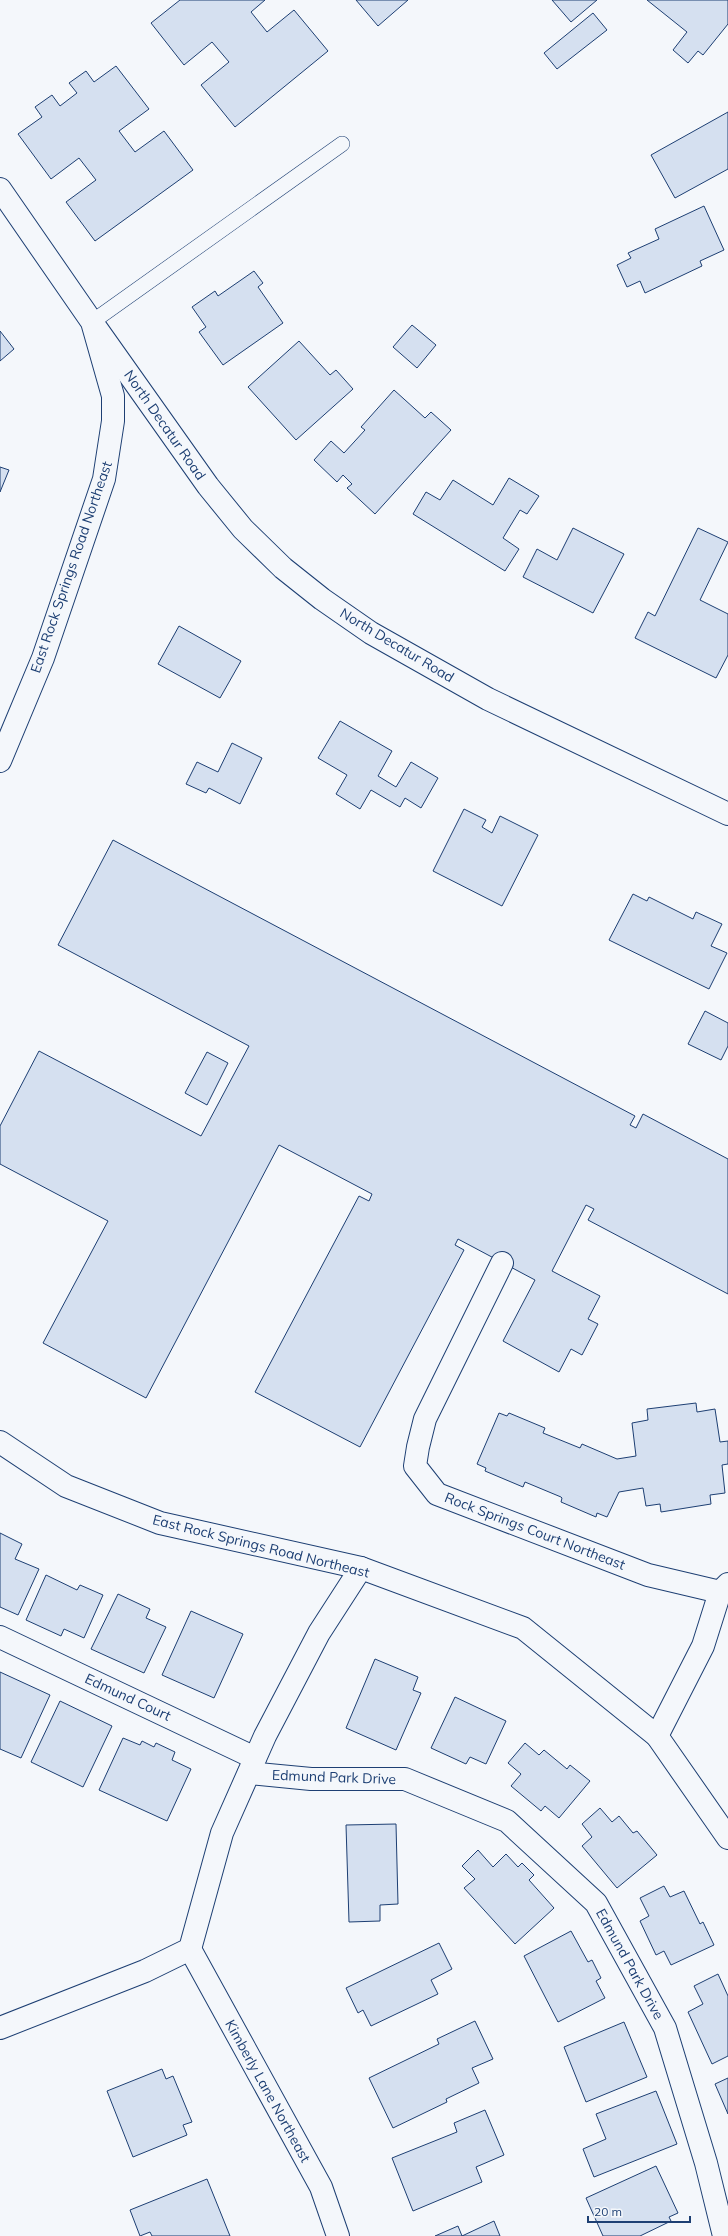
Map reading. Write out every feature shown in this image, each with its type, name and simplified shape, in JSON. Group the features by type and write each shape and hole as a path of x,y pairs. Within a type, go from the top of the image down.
{"street":[{"name":"North Decatur Road","path":"0,189 208,486 243,530 283,568 322,599 370,633 488,699 728,814"},
{"name":"East Rock Springs Road Northeast","path":"0,761 42,658 106,471 113,427 113,396 92,322"},
{"name":"Rock Springs Court Northeast","path":"502,1262 425,1419 415,1466 437,1494 648,1575 724,1588 703,1646 657,1736"},
{"name":"East Rock Springs Road Northeast","path":"0,1442 66,1486 160,1524 361,1568 523,1628 657,1736 728,1838"},
{"path":"0,2028 145,1971 190,1949 222,1833 252,1765 319,1633 361,1568"},
{"name":"Edmund Court","path":"0,1637 252,1765"},
{"name":"Edmund Park Drive","path":"252,1765 311,1778 405,1780 507,1821 596,1903 665,2028 706,2163 724,2236"},
{"name":"Kimberly Lane Northeast","path":"190,1949 321,2186 338,2236"}],"lane":[{"path":"92,322 342,144"}],"building":[{"path":"180,0 265,0 251,12 267,32 294,10 328,51 235,127 201,85 229,62 212,42 184,65 151,23"},
{"path":"356,0 408,0 378,26"},
{"path":"552,0 597,0 571,22"},
{"path":"647,0 728,0 728,24 703,55 698,51 688,63 673,50 687,32"},
{"path":"593,13 607,30 557,69 544,53"},
{"path":"116,66 149,109 119,131 135,152 164,131 193,170 95,241 66,202 96,180 79,158 51,179 18,134 42,117 35,107 52,95 60,106 77,93 69,83 86,71 94,82"},
{"path":"728,112 728,169 675,198 651,155"},
{"path":"704,206 724,250 700,261 702,266 645,293 640,281 627,287 617,265 631,258 628,253 659,239 655,229"},
{"path":"254,271 263,283 258,287 283,323 223,365 199,332 206,327 192,307 215,291 218,296"},
{"path":"412,325 436,345 417,368 393,347"},
{"path":"0,331 14,349 0,361"},
{"path":"299,341 330,375 336,370 353,389 296,440 248,387"},
{"path":"394,390 425,418 431,412 451,430 375,514 347,488 352,484 343,475 337,482 314,460 331,441 344,453 365,430 361,427"},
{"path":"0,467 9,470 0,492"},
{"path":"509,478 539,496 527,514 520,510 503,538 519,549 505,571 413,514 426,492 440,500 453,480 493,505"},
{"path":"573,528 624,554 593,613 523,577 537,549 557,560"},
{"path":"698,528 728,542 700,600 728,614 728,655 716,678 635,638 648,612 655,616"},
{"path":"179,626 241,661 220,698 158,664"},
{"path":"340,721 392,751 378,776 396,787 411,762 438,778 421,808 405,798 400,807 371,790 360,809 336,794 347,775 318,758"},
{"path":"232,743 262,758 240,804 209,788 206,793 186,784 197,762 218,772"},
{"path":"464,809 486,820 482,827 492,833 500,816 538,835 502,906 433,871"},
{"path":"113,840 635,1116 630,1125 636,1128 643,1114 728,1159 728,1294 588,1220 594,1209 586,1205 552,1271 600,1296 588,1319 598,1324 582,1355 571,1349 559,1372 503,1341 535,1280 458,1239 455,1245 464,1250 360,1447 255,1392 359,1196 369,1201 372,1194 279,1145 146,1398 43,1343 108,1221 0,1164 0,1126 39,1051 201,1136 249,1046 58,945"},
{"path":"633,894 647,901 649,897 693,919 696,912 722,924 711,946 727,953 709,989 609,940"},
{"path":"705,1011 728,1023 728,1046 721,1060 688,1044"},
{"path":"207,1052 228,1063 207,1105 185,1093"},
{"path":"696,1403 697,1412 715,1409 720,1442 728,1441 728,1464 722,1465 725,1493 710,1495 711,1504 661,1512 660,1504 646,1506 643,1488 619,1492 607,1517 597,1513 596,1517 561,1502 561,1497 525,1482 523,1487 485,1471 486,1468 477,1464 499,1413 507,1416 509,1413 545,1428 543,1433 580,1448 582,1444 617,1459 636,1456 632,1423 648,1420 647,1409"},
{"path":"0,1533 22,1544 15,1559 39,1569 18,1615 0,1607"},
{"path":"46,1575 77,1590 80,1585 103,1595 84,1638 64,1629 61,1636 26,1620"},
{"path":"118,1594 150,1609 146,1618 166,1627 144,1673 91,1649"},
{"path":"191,1611 243,1634 214,1698 162,1675"},
{"path":"375,1659 418,1677 413,1690 421,1693 396,1750 346,1728"},
{"path":"0,1672 50,1695 21,1758 0,1749"},
{"path":"455,1697 506,1721 486,1764 470,1757 466,1764 431,1748"},
{"path":"60,1701 112,1726 83,1787 31,1762"},
{"path":"123,1738 140,1745 142,1741 154,1747 156,1743 175,1752 172,1760 191,1769 167,1821 99,1790"},
{"path":"525,1743 539,1755 544,1750 567,1769 570,1765 590,1781 559,1818 545,1806 541,1811 511,1786 521,1774 508,1763"},
{"path":"600,1808 612,1822 619,1816 633,1833 637,1831 657,1855 617,1888 582,1846 592,1837 582,1824"},
{"path":"396,1824 398,1904 380,1905 380,1921 349,1922 346,1825"},
{"path":"478,1850 493,1867 506,1854 518,1867 522,1863 534,1875 529,1880 554,1908 515,1944 464,1888 475,1879 462,1866"},
{"path":"664,1886 670,1897 684,1891 700,1924 703,1922 714,1945 671,1965 664,1951 656,1955 640,1921 649,1916 640,1898"},
{"path":"571,1931 588,1962 592,1960 601,1978 596,1981 605,1998 558,2022 524,1956"},
{"path":"439,1943 452,1969 431,1980 438,1994 371,2026 363,2010 358,2013 346,1988"},
{"path":"718,1974 728,1996 728,2056 712,2064 688,2012 703,2004 694,1986"},
{"path":"475,2021 493,2059 472,2068 479,2083 446,2099 447,2102 393,2128 369,2078 439,2044 437,2039"},
{"path":"624,2022 647,2077 586,2102 564,2047"},
{"path":"162,2069 166,2079 173,2076 192,2122 183,2125 187,2135 133,2157 107,2091"},
{"path":"728,2078 728,2114 715,2084"},
{"path":"656,2091 677,2144 594,2177 583,2149 606,2139 596,2114"},
{"path":"485,2110 504,2155 476,2167 482,2182 413,2211 392,2158 457,2132 454,2123"},
{"path":"656,2166 678,2213 669,2217 671,2221 640,2236 603,2236 586,2198"},
{"path":"207,2179 230,2236 152,2236 150,2232 140,2236 130,2210"},
{"path":"494,2221 500,2236 462,2236"},
{"path":"458,2226 462,2236 435,2236"}]}
